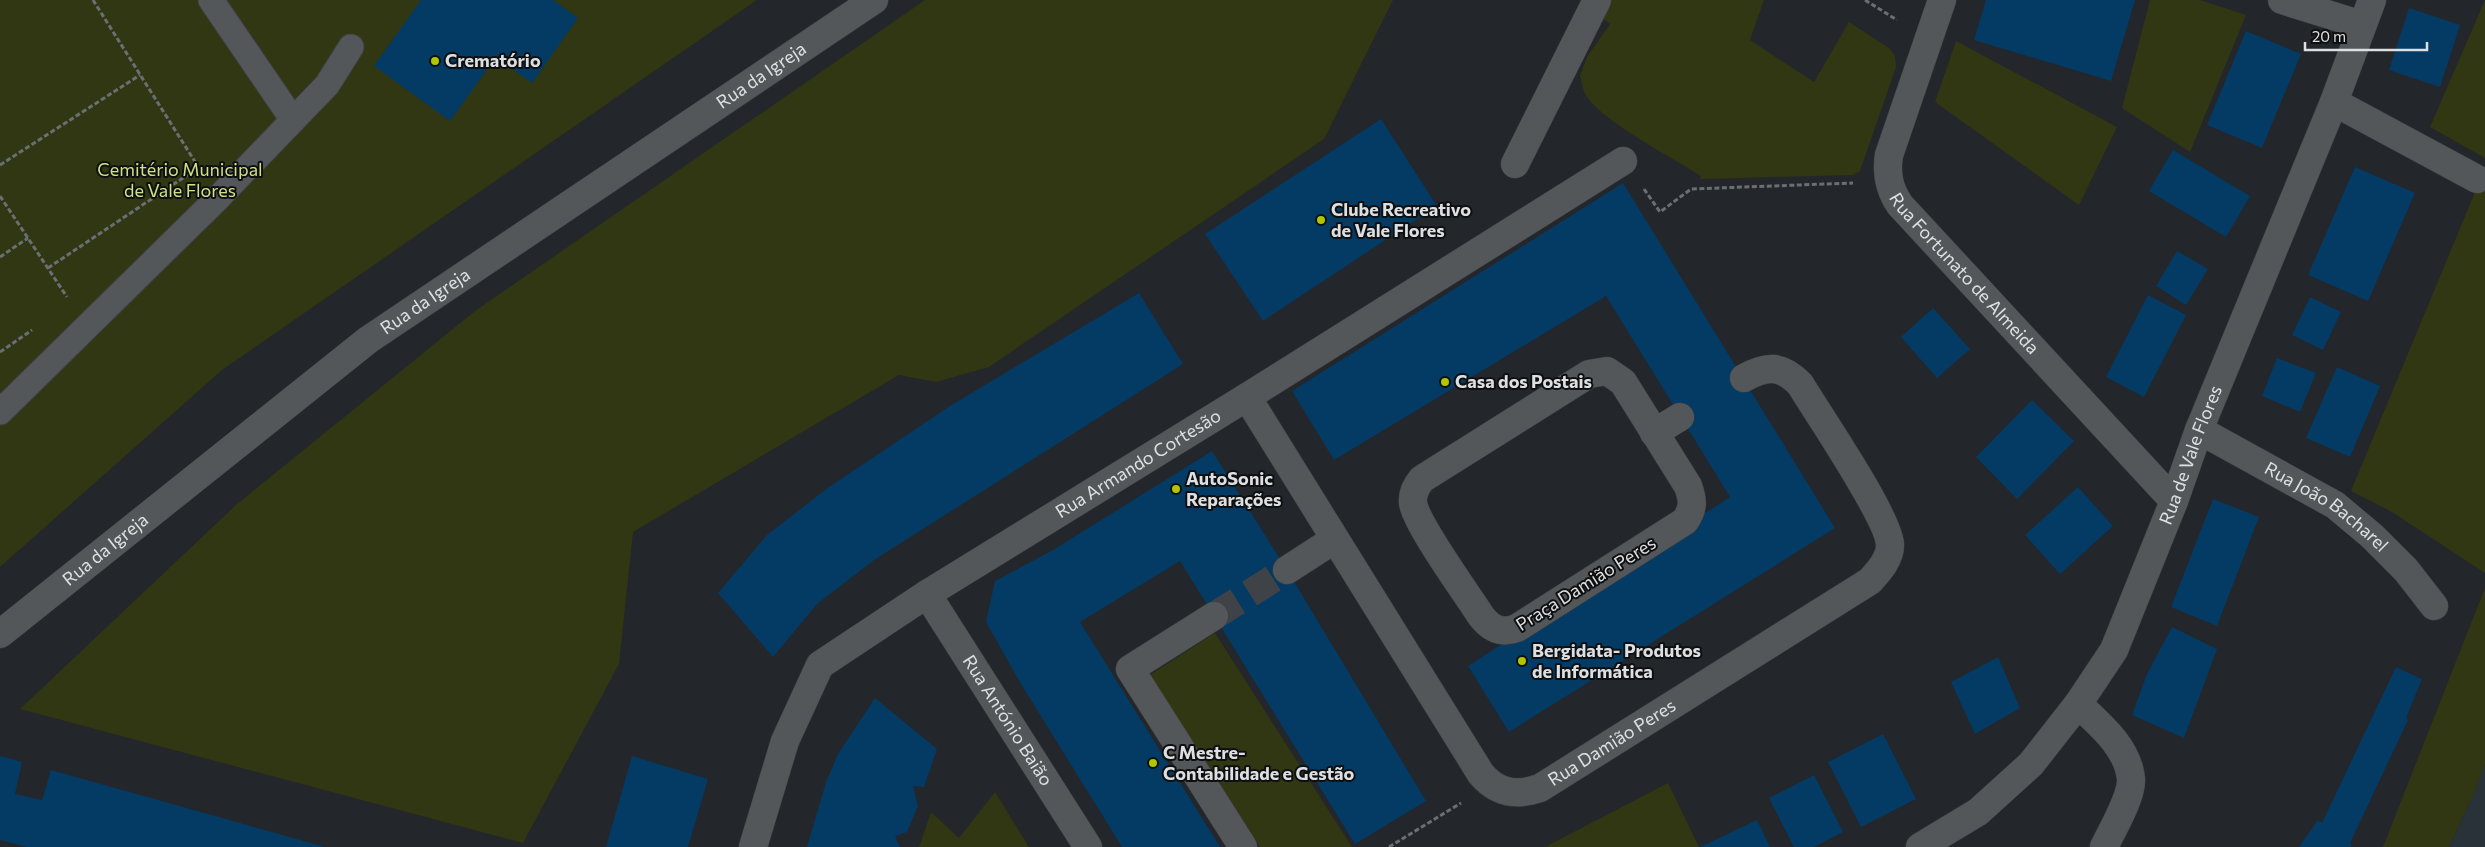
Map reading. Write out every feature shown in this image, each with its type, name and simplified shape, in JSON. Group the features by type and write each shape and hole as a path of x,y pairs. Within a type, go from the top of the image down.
{"street":[{"name":"Rua da Igreja","path":"2,630 368,340 874,0"},
{"path":"1515,164 1597,0"},
{"name":"Rua Fortunato de Almeida","path":"1942,0 1890,156 1887,169 1892,194 1900,205 2174,501"},
{"path":"2282,0 2362,26"},
{"name":"Rua de Vale Flores","path":"1920,847 1970,817 2002,792 2031,764 2078,704 2114,650 2174,501 2199,430 2334,102 2372,0"},
{"path":"2334,102 2477,179"},
{"name":"Rua Armando Cortesão","path":"753,847 785,741 820,665 928,594 1248,397 1623,161"},
{"name":"Rua Damião Peres","path":"1490,784 1501,790 1513,793 1540,788 1870,581 1880,569 1888,556 1890,544 1879,513 1800,384 1792,376 1780,370 1768,368 1758,370 1744,378"},
{"name":"Praça Damião Peres","path":"1607,371 1623,382 1654,433 1688,486 1692,497 1693,505 1685,521 1517,628 1499,631 1488,626 1417,515 1413,495 1422,479 1589,374 1598,372 1607,371"},
{"path":"1248,397 1481,774 1490,784"},
{"path":"1654,433 1680,417"},
{"name":"Rua João Bacharel","path":"2199,430 2335,505 2372,536 2399,564 2434,606"},
{"path":"1287,570 1336,539"},
{"name":"Rua António Baião","path":"928,594 1088,847"},
{"path":"1214,616 1130,668 1243,847"},
{"path":"2078,704 2111,736 2125,759 2131,780 2125,802 2104,847"}],"lane":[{"path":"211,0 294,120"},
{"path":"0,412 218,198 294,120 327,85 351,47"}],"path":[{"path":"93,0 218,198"},
{"path":"0,165 140,75"},
{"path":"1623,161 1660,212 1691,189 1889,181"},
{"path":"48,268 198,167"},
{"path":"0,196 87,326"},
{"path":"0,256 28,238"},
{"path":"1389,847 1490,784"}],"shaded area":[{"path":"2485,764 2485,847 2449,847 2475,791"}],"green space":[{"name":"Cemitério Municipal de Vale Flores","path":"0,0 757,0 222,370 0,567"},
{"path":"925,0 1393,0 1324,139 989,367 936,382 899,375 633,532 619,664 523,843 20,709 237,504 475,311"},
{"path":"1607,0 1764,0 1750,40 1814,82 1849,22 1889,48 1895,56 1896,67 1860,171 1853,175 1700,179 1701,176 1640,140 1608,118 1596,107 1587,97 1580,76 1587,57 1610,24 1601,17"},
{"path":"2150,0 2200,0 2246,15 2190,152 2122,108"},
{"path":"2485,0 2485,158 2430,127"},
{"path":"1956,41 2117,127 2079,205 1935,102"},
{"path":"2485,168 2485,573 2392,512 2351,491"},
{"path":"2485,588 2485,764 2475,791 2449,847 2383,847"},
{"path":"1215,633 1352,847 1260,847 1150,675"},
{"path":"1668,783 1699,847 1545,847"},
{"path":"995,792 1029,847 919,847 931,812 959,838"}],"building":[{"name":"Crematório","path":"421,0 553,0 578,18 532,83 496,57 450,121 374,66"},
{"path":"1986,0 2135,0 2111,81 1974,40"},
{"path":"2409,8 2460,25 2440,87 2389,70"},
{"path":"2246,31 2301,54 2262,148 2207,125"},
{"name":"Clube Recreativo de Vale Flores","path":"1381,119 1437,206 1263,321 1205,234"},
{"path":"2173,150 2250,196 2226,237 2149,191"},
{"path":"2355,167 2415,193 2368,301 2308,275"},
{"path":"1623,183 1835,528 1509,732 1468,666 1730,497 1606,296 1334,460 1292,391"},
{"path":"2177,251 2208,269 2186,305 2156,286"},
{"path":"1139,293 1183,364 874,560 817,604 773,657 718,593 767,535 829,487 950,406"},
{"path":"2148,295 2186,315 2144,397 2106,377"},
{"path":"2310,297 2341,312 2323,350 2292,335"},
{"path":"1933,308 1970,349 1937,378 1901,337"},
{"path":"2277,358 2316,373 2300,412 2262,396"},
{"path":"2337,367 2380,386 2350,457 2306,438"},
{"path":"2032,400 2074,441 2017,499 1976,457"},
{"path":"1212,451 1287,570 1426,801 1355,844 1180,561 1080,622 1220,847 1122,847 1021,684 986,622 995,581 1053,550"},
{"path":"2078,487 2113,526 2060,574 2025,535"},
{"path":"2213,499 2259,517 2217,626 2171,607"},
{"path":"2172,627 2217,649 2184,738 2132,715 2147,674"},
{"path":"1998,657 2020,708 1975,734 1951,682"},
{"path":"2396,667 2422,679 2406,718 2408,720 2350,843 2352,845 2350,847 2299,847 2318,820 2322,823"},
{"path":"875,698 937,749 924,787 913,786 918,806 907,832 895,836 900,847 807,847 826,782 838,754"},
{"path":"1883,734 1916,799 1861,827 1828,762"},
{"path":"0,756 22,762 15,794 42,800 51,770 325,847 27,847 0,840"},
{"path":"632,756 708,779 688,847 606,847"},
{"path":"1814,775 1843,832 1814,847 1794,847 1769,798"},
{"path":"1757,820 1770,847 1700,847"}],"tunnel":[{"path":"1214,616 1287,570"}],"place":[{"name":"Crematório","path":"435,61"},
{"name":"Clube Recreativo de Vale Flores","path":"1321,220"},
{"name":"Casa dos Postais","path":"1445,382"},
{"name":"AutoSonic Reparações","path":"1176,489"},
{"name":"Bergidata- Produtos de Informática","path":"1522,661"},
{"name":"C Mestre- Contabilidade e Gestão","path":"1153,763"}]}
